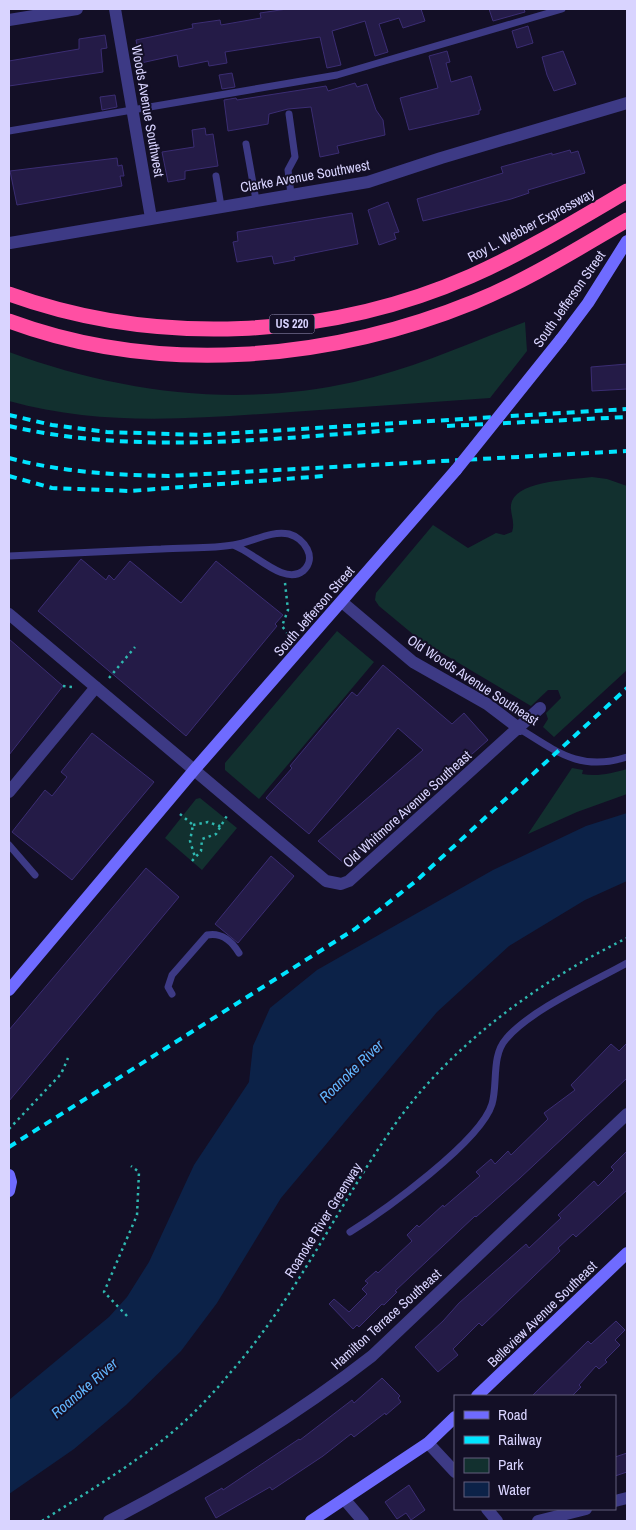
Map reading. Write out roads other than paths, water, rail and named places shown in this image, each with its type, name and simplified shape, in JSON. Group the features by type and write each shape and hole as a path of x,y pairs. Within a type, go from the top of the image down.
{"highway":[{"name":"Roy L. Webber Expressway","path":"9,294 66,311 147,325 204,329 282,325 326,319 421,295 470,276 562,229 627,191"},
{"name":"US 220","path":"9,321 69,338 158,352 235,354 290,350 333,344 420,323 476,302 555,262 627,220"}],"main road":[{"name":"South Jefferson Street","path":"9,990 195,769 462,463 561,339 626,246"},
{"path":"9,1175 11,1182 9,1191"},
{"name":"Belleview Avenue Southeast","path":"478,1395 627,1253"},
{"path":"311,1521 345,1500 428,1442 454,1418"}],"street":[{"path":"9,20 61,10 77,9"},
{"name":"Woods Avenue Southwest","path":"116,9 150,218"},
{"name":"Clarke Avenue Southwest","path":"10,243 368,182 441,158 627,104"},
{"name":"Old Woods Avenue Southeast","path":"342,602 413,662 487,704 520,729"},
{"path":"9,614 195,769"},
{"path":"9,792 96,687"},
{"path":"520,729 540,708"},
{"name":"Old Whitmore Avenue Southeast","path":"195,769 326,881 341,884 349,881 520,729"},
{"name":"Hamilton Terrace Southeast","path":"109,1521 271,1429 358,1367 627,1114"},
{"path":"428,1442 454,1471"},
{"path":"345,1500 363,1521"},
{"path":"487,1510 497,1521"},
{"path":"538,1521 582,1510"}],"lane":[{"path":"9,132 345,74 562,9"},
{"path":"289,114 295,156 288,170 290,194"},
{"path":"246,144 256,200"},
{"path":"216,176 221,206"},
{"path":"9,556 233,545 275,534 297,537 307,546 310,557 307,568 298,575 286,576 246,549 233,545"},
{"name":"Old Woods Avenue Southeast","path":"520,729 558,752 583,762 609,763 627,757"},
{"path":"9,846 35,875"},
{"path":"172,994 168,987 172,975 207,935 214,934 228,940 239,953"},
{"path":"350,1232 381,1213 451,1155 486,1118 493,1103 499,1052 504,1041 513,1031 537,1014 627,963"}],"water":[{"name":"Roanoke River","path":"627,813 627,881 585,900 509,946 437,1012 281,1198 217,1303 181,1351 126,1405 74,1449 9,1494 9,1400 109,1317 127,1297 149,1262 194,1165 249,1082 253,1046 270,1008 317,970 493,870 586,826"}],"railway":[{"path":"9,415 52,425 107,432 202,435 627,409"},
{"path":"447,426 627,417"},
{"path":"9,426 56,435 152,442 249,440 394,430"},
{"path":"9,458 48,467 88,472 168,476 627,451"},
{"path":"9,476 52,488 130,491 324,476"},
{"path":"9,1147 355,929 416,881 627,688"}]}
